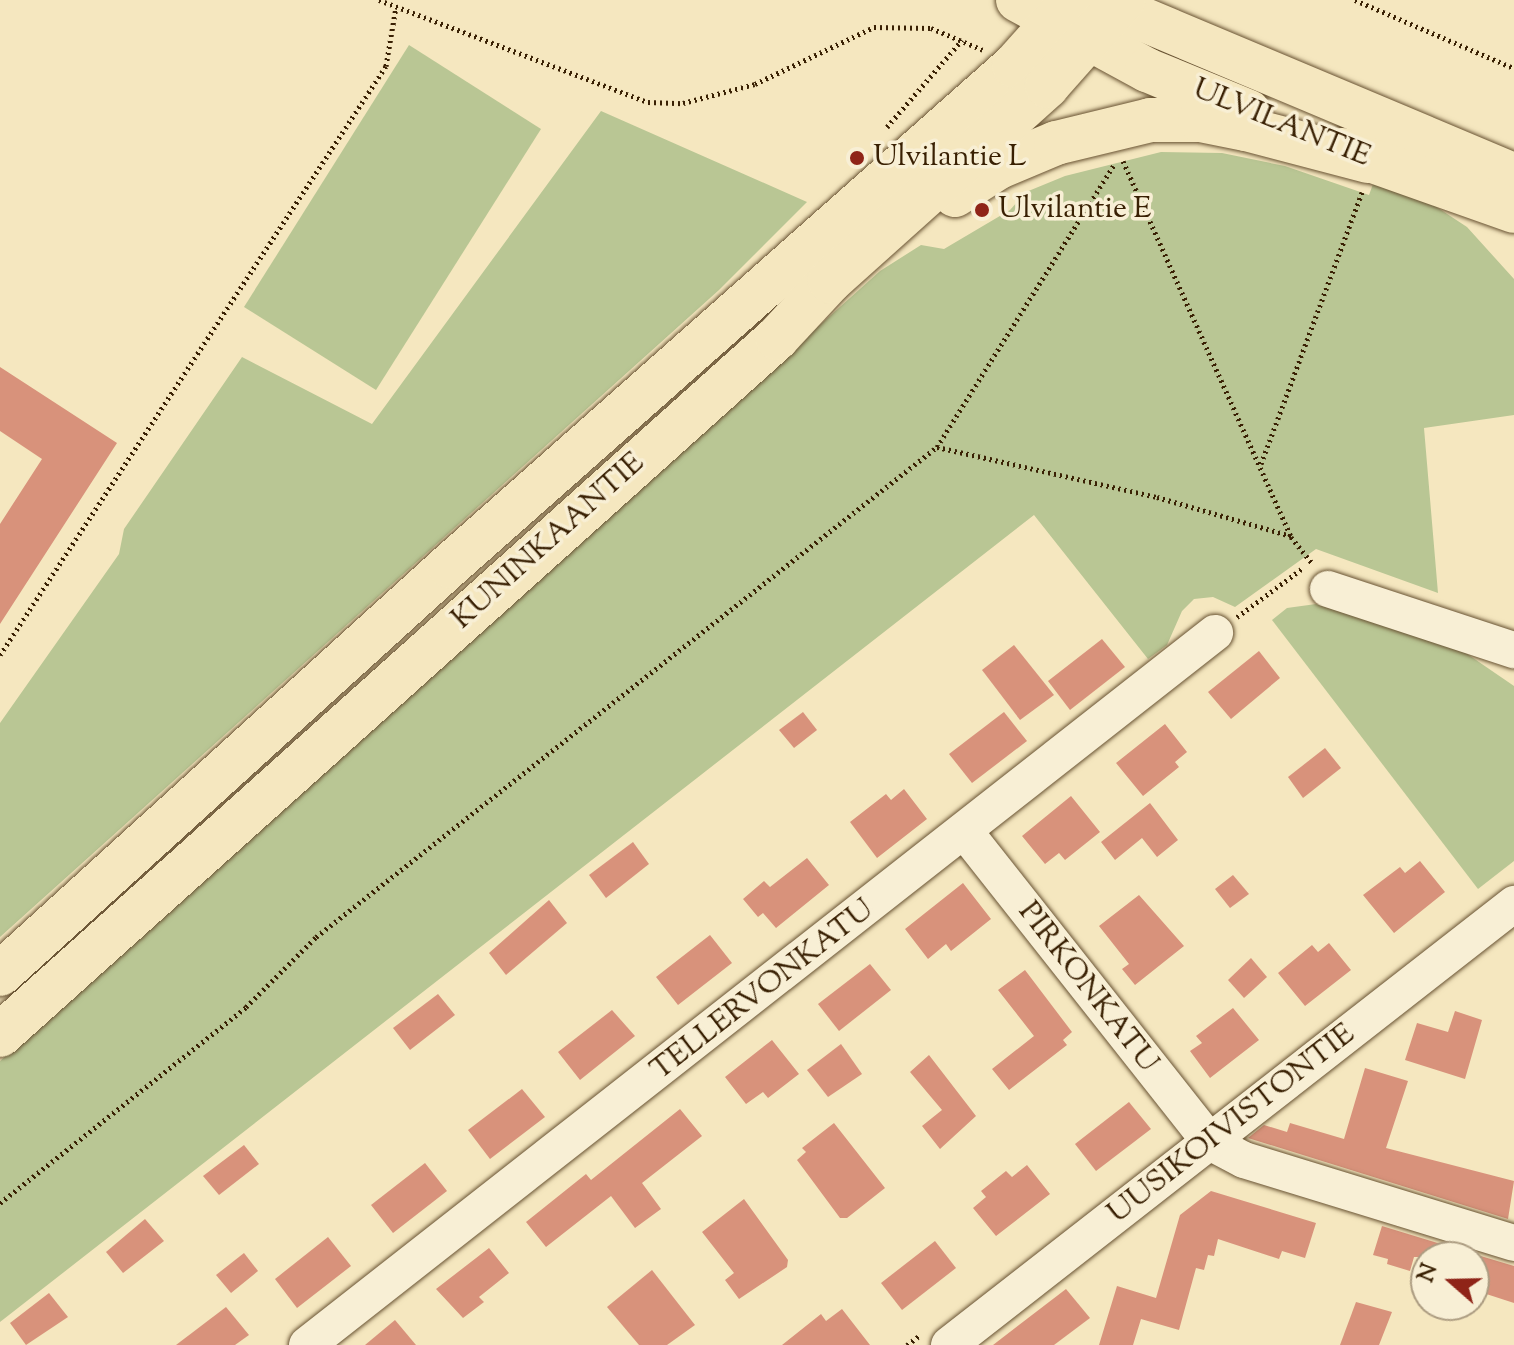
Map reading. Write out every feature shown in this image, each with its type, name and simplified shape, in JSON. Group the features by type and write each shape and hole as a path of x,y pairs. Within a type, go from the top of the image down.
{"main road":[{"path":"1018,0 1092,12"},
{"name":"KUNINKAANTIE","path":"0,974 449,566 1014,66 1092,12"},
{"name":"KUNINKAANTIE","path":"0,1035 777,338 830,281 1047,86 1092,12"},
{"name":"ULVILANTIE","path":"1092,12 1147,70 1359,172 1514,211"},
{"name":"ULVILANTIE","path":"1092,12 1514,175"},
{"path":"777,338 954,196 999,167 1099,130 1150,120 1200,120 1359,172"}],"street":[{"path":"1321,573 1514,650"},
{"name":"TELLERVONKATU","path":"307,1345 966,833 1215,633"},
{"name":"PIRKONKATU","path":"966,833 1210,1142"},
{"name":"UUSIKOIVISTONTIE","path":"949,1345 1514,904"},
{"path":"1210,1142 1244,1160 1514,1243"}],"path":[{"path":"379,0 648,102 683,103 741,88 874,27 931,28 1014,66"},
{"path":"1355,0 1514,68"},
{"path":"0,655 386,66 396,7"},
{"path":"877,138 962,40"},
{"path":"0,1203 246,1007 316,937 937,447 1120,153 1133,151"},
{"path":"1120,153 1291,537 1321,573 1215,633"},
{"path":"1260,465 1363,189 1359,172"},
{"path":"937,447 1157,497 1291,537"}],"green space":[{"path":"409,45 541,129 376,390 244,307"},
{"path":"601,111 807,202 719,290 0,937 0,723 119,554 124,529 242,357 372,424"},
{"path":"1161,152 1222,153 1285,166 1369,195 1373,184 1432,204 1467,227 1514,279 1514,415 1424,428 1438,593 1316,549 1235,607 1213,597 1194,599 1182,611 1167,645 1148,659 1034,515 0,1322 0,1061 880,271 921,245 944,249 1010,210 1026,192 1065,176"},
{"path":"1316,604 1460,649 1514,686 1514,861 1478,889 1272,620 1287,608"}],"building":[{"path":"0,367 117,443 0,624 0,524 42,459 0,431"},
{"path":"1102,639 1125,667 1070,710 1048,681"},
{"path":"1014,645 1054,695 1020,720 982,670"},
{"path":"1259,651 1280,678 1231,719 1208,692"},
{"path":"803,712 817,730 794,748 779,730"},
{"path":"1004,712 1027,741 972,783 949,754"},
{"path":"1165,724 1187,752 1175,762 1179,767 1143,796 1116,763"},
{"path":"1325,748 1341,768 1303,798 1288,777"},
{"path":"904,789 927,819 877,858 850,822 886,794 891,800"},
{"path":"1071,796 1100,832 1065,860 1059,853 1045,864 1022,836"},
{"path":"1150,803 1178,840 1157,857 1142,838 1115,860 1101,842"},
{"path":"633,842 649,864 606,898 589,875"},
{"path":"807,858 829,885 776,928 763,913 758,917 743,899 764,881 770,887"},
{"path":"1420,861 1445,892 1394,933 1363,895 1400,867 1405,873"},
{"path":"1233,875 1249,894 1230,908 1215,889"},
{"path":"963,883 991,919 951,951 946,944 928,959 905,929"},
{"path":"1139,895 1184,946 1135,985 1122,969 1129,964 1099,926"},
{"path":"549,900 567,923 506,975 489,953"},
{"path":"710,935 732,963 678,1005 656,977"},
{"path":"1329,943 1351,970 1305,1006 1278,973 1312,945 1318,952"},
{"path":"1251,958 1267,977 1244,998 1228,980"},
{"path":"870,964 891,990 839,1031 818,1004"},
{"path":"1025,970 1072,1032 1063,1040 1067,1045 1009,1090 992,1069 1034,1036 998,990"},
{"path":"438,994 455,1015 410,1050 393,1028"},
{"path":"1233,1008 1259,1040 1210,1078 1190,1051 1202,1043 1196,1036"},
{"path":"612,1010 635,1036 580,1080 558,1052"},
{"path":"1455,1011 1482,1020 1465,1079 1405,1060 1417,1023 1448,1032"},
{"path":"772,1040 799,1074 768,1098 763,1092 746,1104 725,1077"},
{"path":"841,1044 862,1074 828,1097 807,1070"},
{"path":"929,1055 976,1116 940,1149 922,1126 942,1110 910,1072"},
{"path":"1365,1068 1408,1081 1386,1148 1514,1181 1508,1219 1248,1138 1264,1125 1287,1132 1290,1123 1344,1139"},
{"path":"522,1089 545,1117 490,1159 468,1130"},
{"path":"1129,1102 1151,1129 1096,1171 1075,1144"},
{"path":"680,1109 702,1136 642,1183 661,1209 635,1228 611,1196 546,1247 526,1222 586,1174 591,1180"},
{"path":"834,1123 885,1188 847,1218 840,1218 797,1160 806,1152 802,1148"},
{"path":"244,1145 259,1164 219,1195 203,1176"},
{"path":"425,1163 447,1191 393,1233 371,1205"},
{"path":"1027,1165 1050,1194 996,1236 973,1208 986,1197 981,1191 1006,1171 1012,1177"},
{"path":"1211,1191 1316,1223 1305,1258 1282,1251 1279,1259 1218,1239 1214,1256 1208,1255 1204,1270 1196,1268 1179,1330 1141,1319 1133,1345 1099,1345 1117,1286 1156,1298 1180,1215"},
{"path":"744,1199 788,1260 787,1267 739,1299 725,1280 734,1273 702,1232"},
{"path":"145,1219 164,1241 123,1273 106,1252"},
{"path":"1382,1226 1431,1241 1410,1241 1410,1271 1387,1264 1388,1259 1373,1255"},
{"path":"328,1237 351,1266 297,1308 275,1279"},
{"path":"935,1241 956,1268 902,1310 881,1283"},
{"path":"489,1248 509,1273 479,1297 484,1302 463,1318 436,1289"},
{"path":"244,1253 258,1271 231,1293 216,1275"},
{"path":"1490,1259 1514,1266 1514,1303 1490,1295"},
{"path":"652,1270 695,1325 667,1345 639,1345 607,1307"},
{"path":"1066,1289 1090,1318 1054,1345 993,1345"},
{"path":"49,1293 68,1317 26,1345 10,1323"},
{"path":"1356,1302 1392,1312 1379,1345 1340,1345"},
{"path":"226,1307 249,1335 235,1345 176,1345"},
{"path":"842,1309 870,1345 782,1345 821,1314 826,1321"},
{"path":"395,1320 416,1345 365,1345"}],"place":[{"name":"Ulvilantie L","path":"857,158"},
{"name":"Ulvilantie E","path":"982,210"}]}
